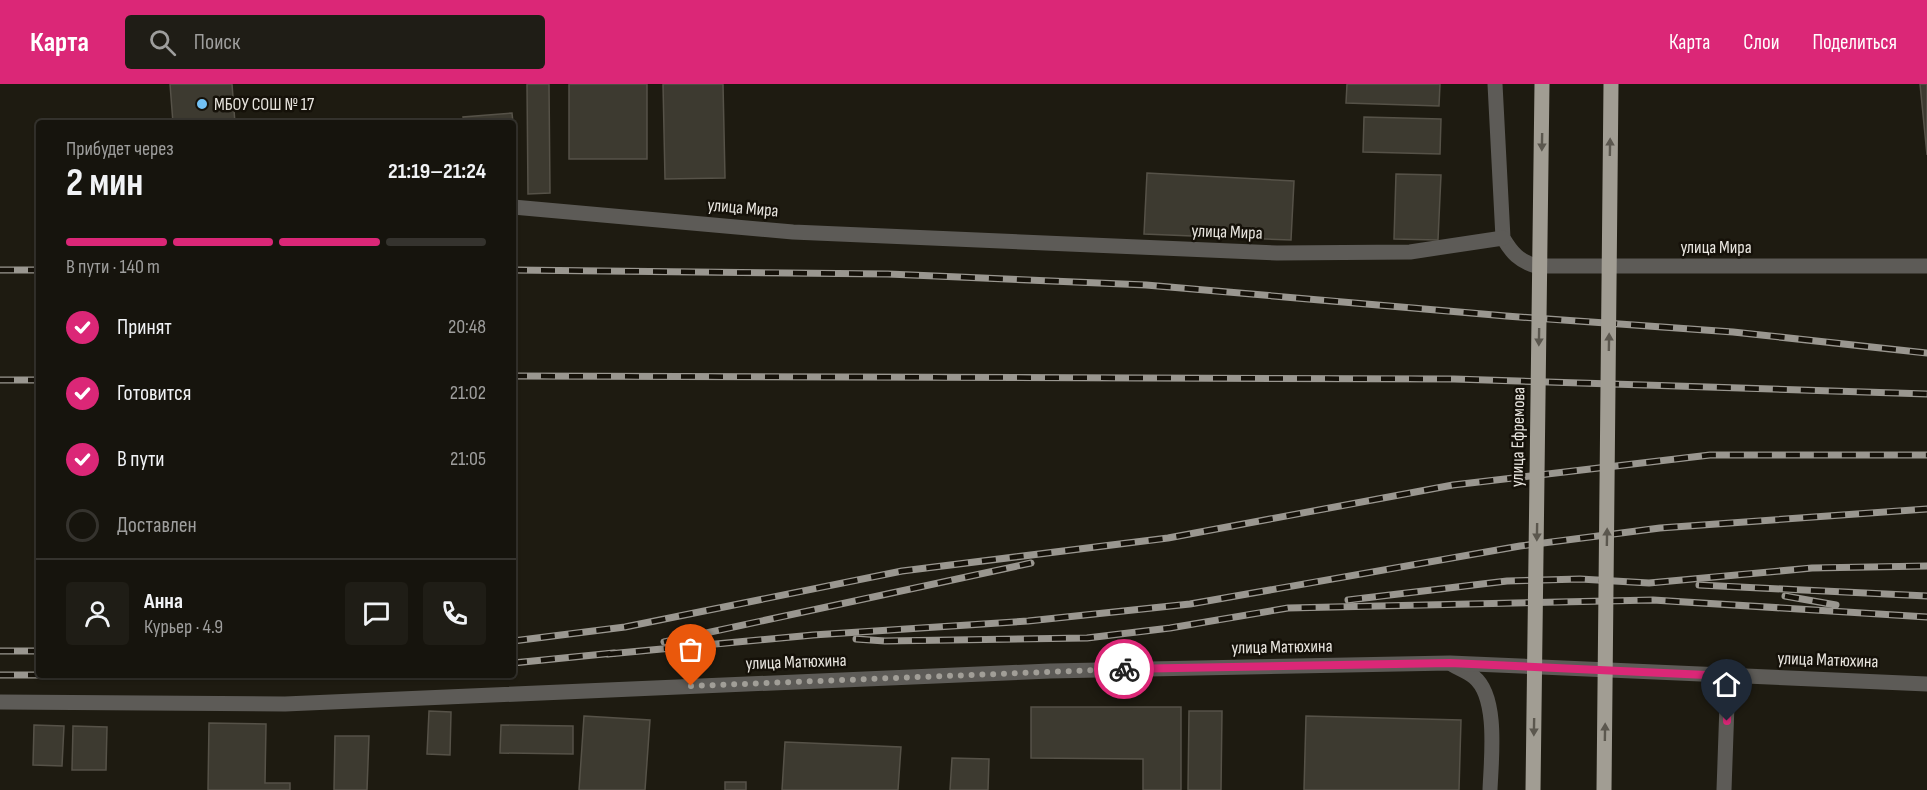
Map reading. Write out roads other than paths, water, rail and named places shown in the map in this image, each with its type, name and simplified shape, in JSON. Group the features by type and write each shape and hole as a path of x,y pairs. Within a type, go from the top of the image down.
{"main road":[{"name":"улица Ефремова","path":"1533,790 1542,84"},
{"path":"1604,790 1611,84"}],"street":[{"path":"1495,84 1503,237"},
{"name":"улица Мира","path":"516,207 793,232 1277,253 1410,252 1503,237 1511,251 1523,262 1536,266 1927,266"},
{"path":"1450,663 1475,678 1487,699 1491,718 1490,790"},
{"name":"улица Матюхина","path":"0,702 285,704 1050,671 1450,663 1927,684"},
{"path":"1724,790 1728,676"}],"railway":[{"path":"0,270 36,270"},
{"path":"516,270 888,274 1146,285 1506,316 1733,332 1927,353"},
{"path":"516,376 1454,379 1927,394"},
{"path":"0,380 36,380"},
{"path":"516,641 625,627 902,571 1168,538 1453,485 1710,455 1927,455"},
{"path":"608,654 813,635 1028,621 1190,604 1520,546 1660,528 1927,509"},
{"path":"664,642 1031,563"},
{"path":"1348,600 1507,581 1580,579 1649,583 1812,568 1927,566"},
{"path":"1699,585 1927,596"},
{"path":"1785,596 1836,605"},
{"path":"856,639 885,641 1087,638 1170,628 1288,608 1653,600 1927,617"},
{"path":"0,651 36,651"},
{"path":"516,663 614,653"},
{"path":"0,675 36,675"}],"place":[{"name":"МБОУ СОШ № 17","path":"202,104"}]}
